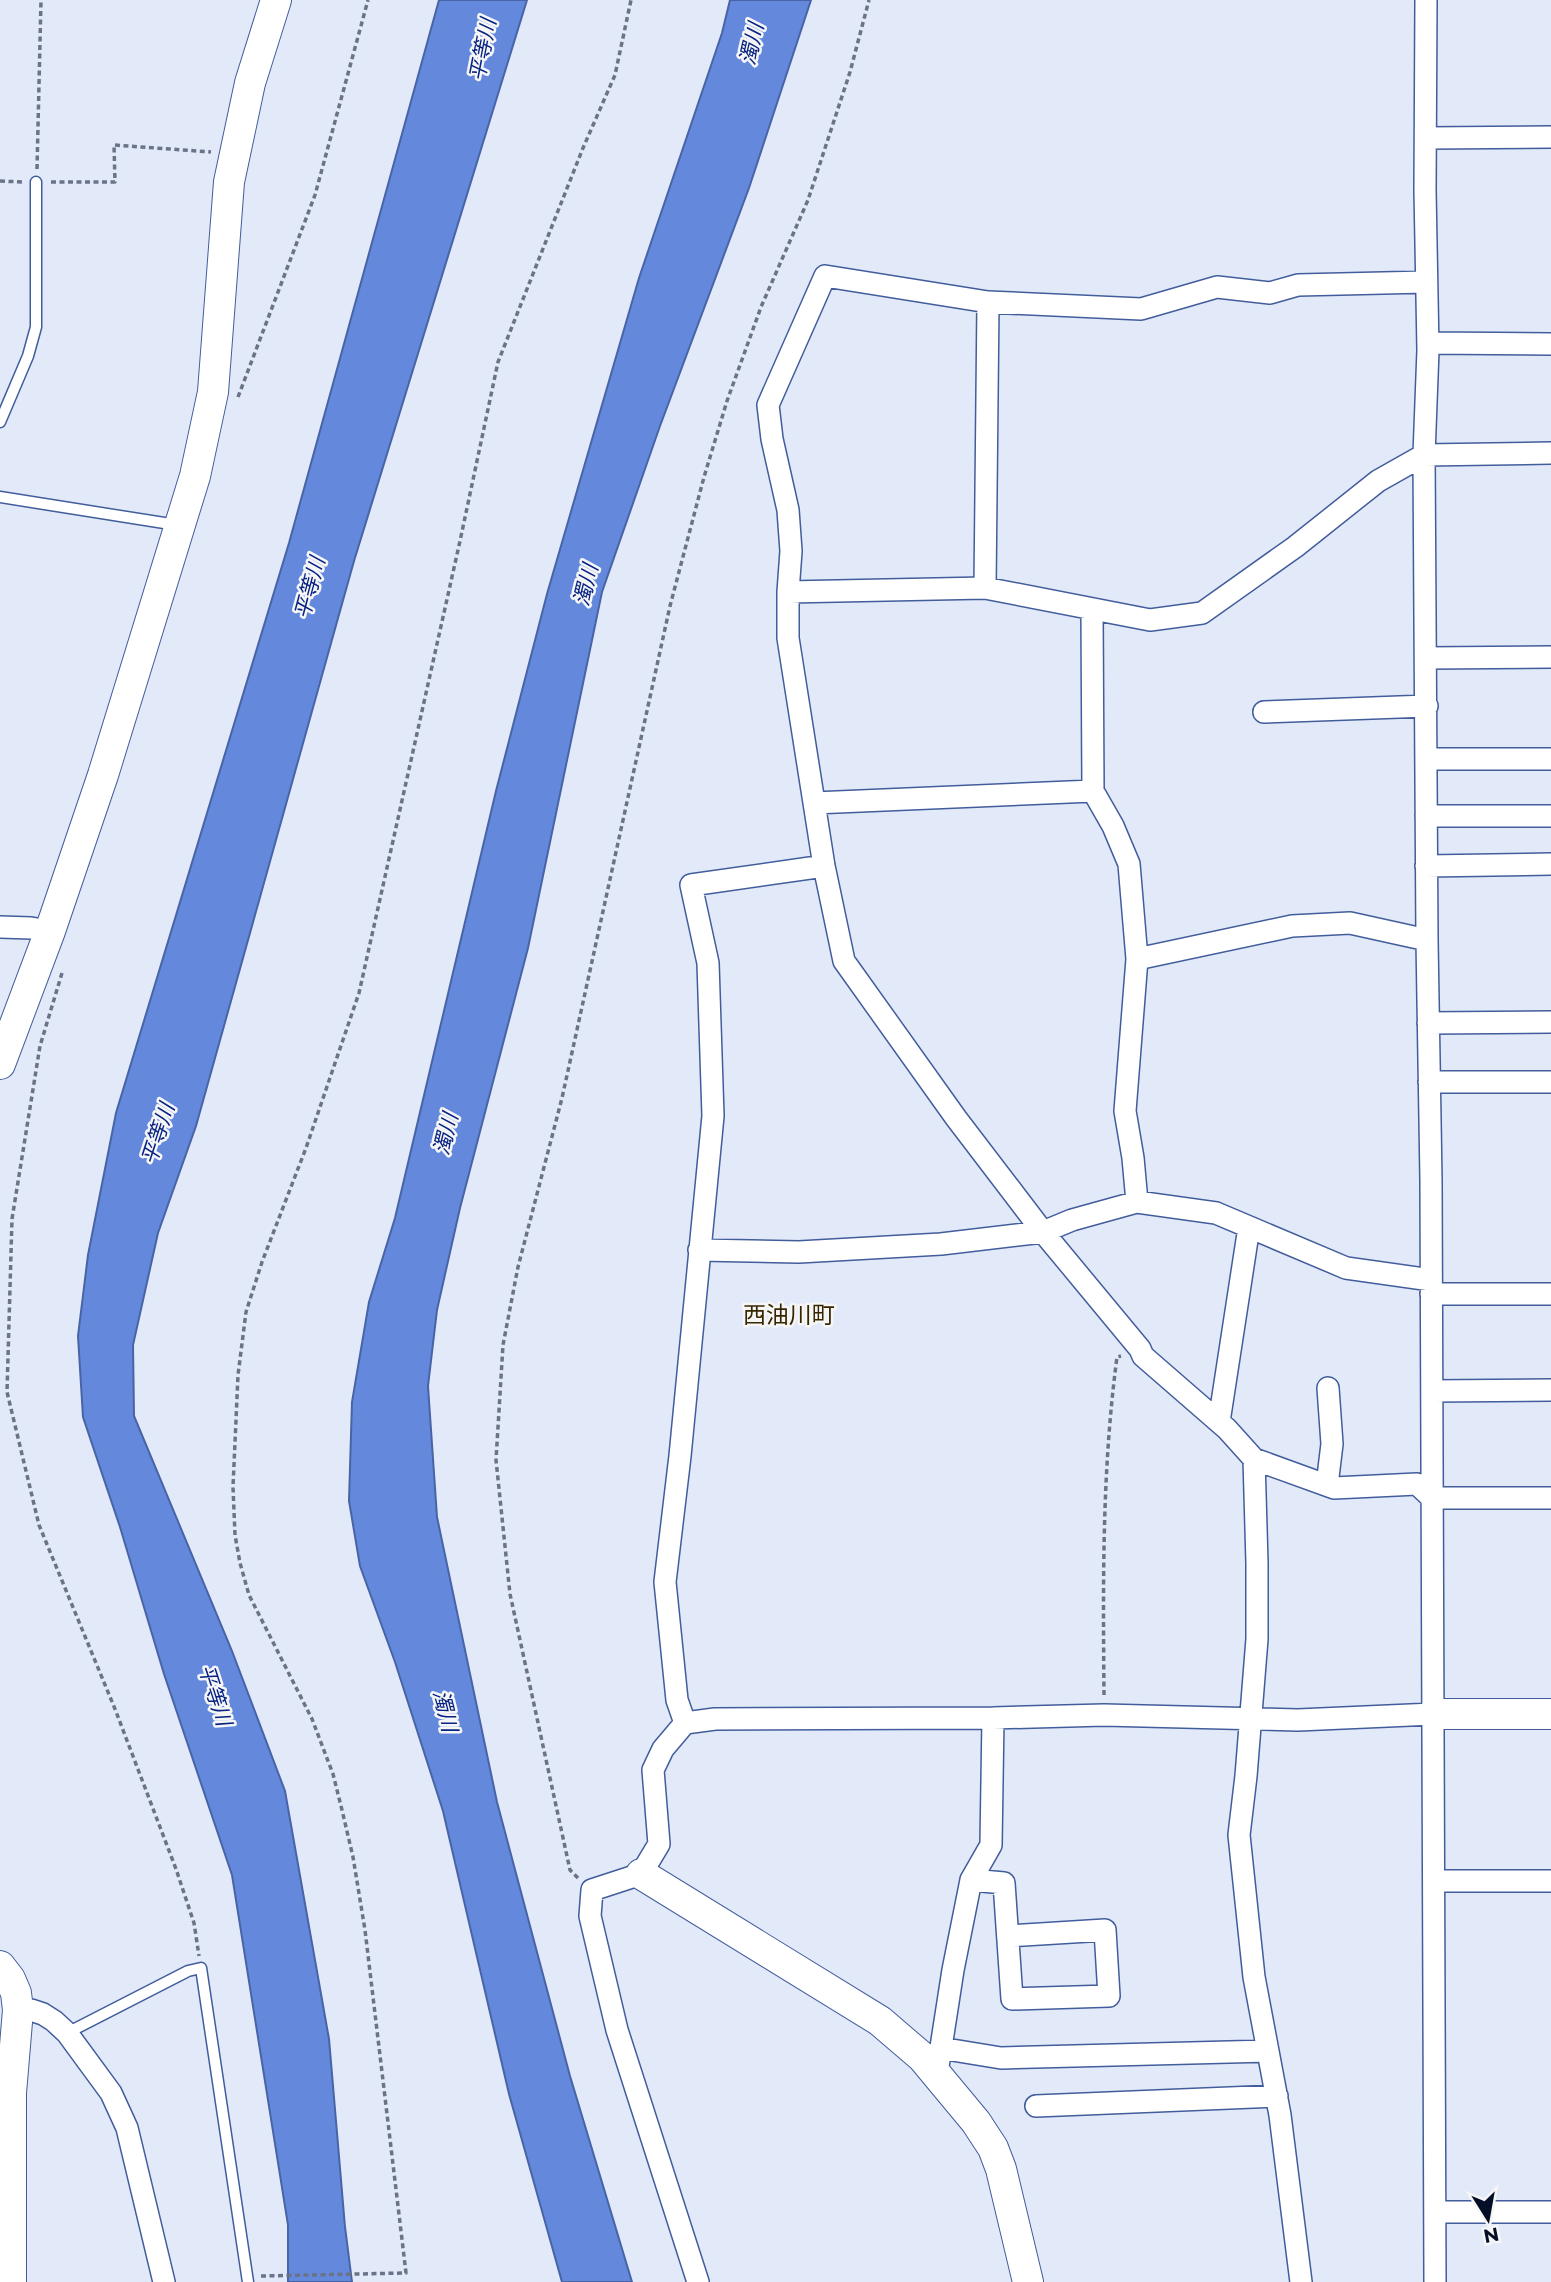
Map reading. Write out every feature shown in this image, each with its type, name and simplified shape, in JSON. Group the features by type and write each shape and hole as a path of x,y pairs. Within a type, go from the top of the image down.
{"street":[{"path":"0,1064 50,931 103,775 198,463 213,392 229,182 250,83 276,0"},
{"path":"1426,0 1428,343 1424,455 1433,1497 1435,2282"},
{"path":"1426,138 1551,137"},
{"path":"1426,282 1298,285 1270,293 1217,287 1140,309 988,302 825,276 768,405 772,439 788,510 791,551 788,638 824,866 844,961 956,1118 1143,1356 1219,1422 1254,1459 1334,1488 1416,1485 1433,1497 1551,1498"},
{"path":"985,588 988,302"},
{"path":"1428,343 1551,344"},
{"path":"788,592 985,588 1150,620 1202,613 1295,547 1378,481 1424,455 1551,453"},
{"path":"1092,609 1093,791 1113,826 1129,863 1137,958 1125,1111 1137,1202"},
{"path":"1426,658 1551,657"},
{"path":"1264,712 1427,706"},
{"path":"1427,760 1551,759"},
{"path":"814,803 1093,791"},
{"path":"1426,816 1551,816"},
{"path":"1426,866 1551,864"},
{"path":"685,1723 677,1700 665,1582 713,1116 708,963 691,886 824,866"},
{"path":"1137,958 1292,926 1350,923 1427,940"},
{"path":"0,927 50,931"},
{"path":"1428,1023 1551,1022"},
{"path":"1429,1082 1551,1082"},
{"path":"699,1250 799,1252 928,1245 1043,1232 1072,1220 1137,1202 1216,1213 1346,1268 1431,1287 1551,1294"},
{"path":"1219,1422 1249,1227"},
{"path":"1327,1485 1332,1444 1328,1388"},
{"path":"1432,1391 1551,1390"},
{"path":"1254,1459 1257,1601 1251,1717 1239,1835 1254,1977 1277,2096 1301,2282"},
{"path":"698,2282 617,2030 590,1916 592,1890 641,1874 659,1844 653,1770 663,1749 685,1723 715,1719 1104,1715 1298,1720 1433,1714 1551,1714"},
{"path":"993,1718 991,1845 971,1880 939,2060 993,2148 1001,2169 1028,2282"},
{"path":"641,1874 880,2021 922,2057 939,2060 1268,2051"},
{"path":"971,1880 1004,1883 1012,1999 1109,1996 1105,1930 1008,1936"},
{"path":"1434,1881 1551,1881"},
{"path":"0,1966 13,1986 18,2010 11,2093 11,2282"},
{"path":"18,2010 43,2014 67,2033 111,2093 127,2128 164,2282"},
{"path":"1035,2106 1277,2096"},
{"path":"1434,2212 1551,2212"}],"lane":[{"path":"0,422 28,356 36,327 36,182"},
{"path":"0,497 178,526"},
{"path":"67,2033 201,1968 248,2279"}],"path":[{"path":"36,182 41,0"},
{"path":"235,408 315,195 368,0"},
{"path":"248,2279 406,2273 365,1930 353,1857 333,1774 312,1719 249,1595 235,1535 233,1487 238,1375 246,1312 359,993 498,362 615,75 631,0"},
{"path":"592,1890 570,1870 510,1594 496,1460 503,1345 518,1267 565,1084 670,606 704,477 727,401 761,307 808,200 850,72 869,0"},
{"path":"0,181 115,182 114,145 234,155"},
{"path":"64,967 40,1046 12,1219 7,1392 39,1525 115,1709 176,1869 194,1923 201,1968"},
{"path":"1104,1715 1104,1501 1108,1429 1117,1357 1125,1354"}],"water":[{"name":"平等川","path":"439,0 527,0 354,561 196,1126 158,1233 133,1345 134,1416 232,1651 285,1791 329,2039 352,2282 288,2282 288,2225 232,1875 164,1674 120,1527 83,1417 78,1336 88,1255 116,1113 289,543"},
{"name":"濁川","path":"730,0 811,0 749,188 660,426 602,592 528,948 460,1208 437,1310 428,1386 437,1517 497,1802 570,2076 632,2282 562,2282 509,2094 443,1811 395,1662 360,1566 349,1501 352,1402 369,1302 395,1218 496,791 547,594 639,278 722,33"}],"district":[{"name":"西油川町","path":"789,1315"}]}
